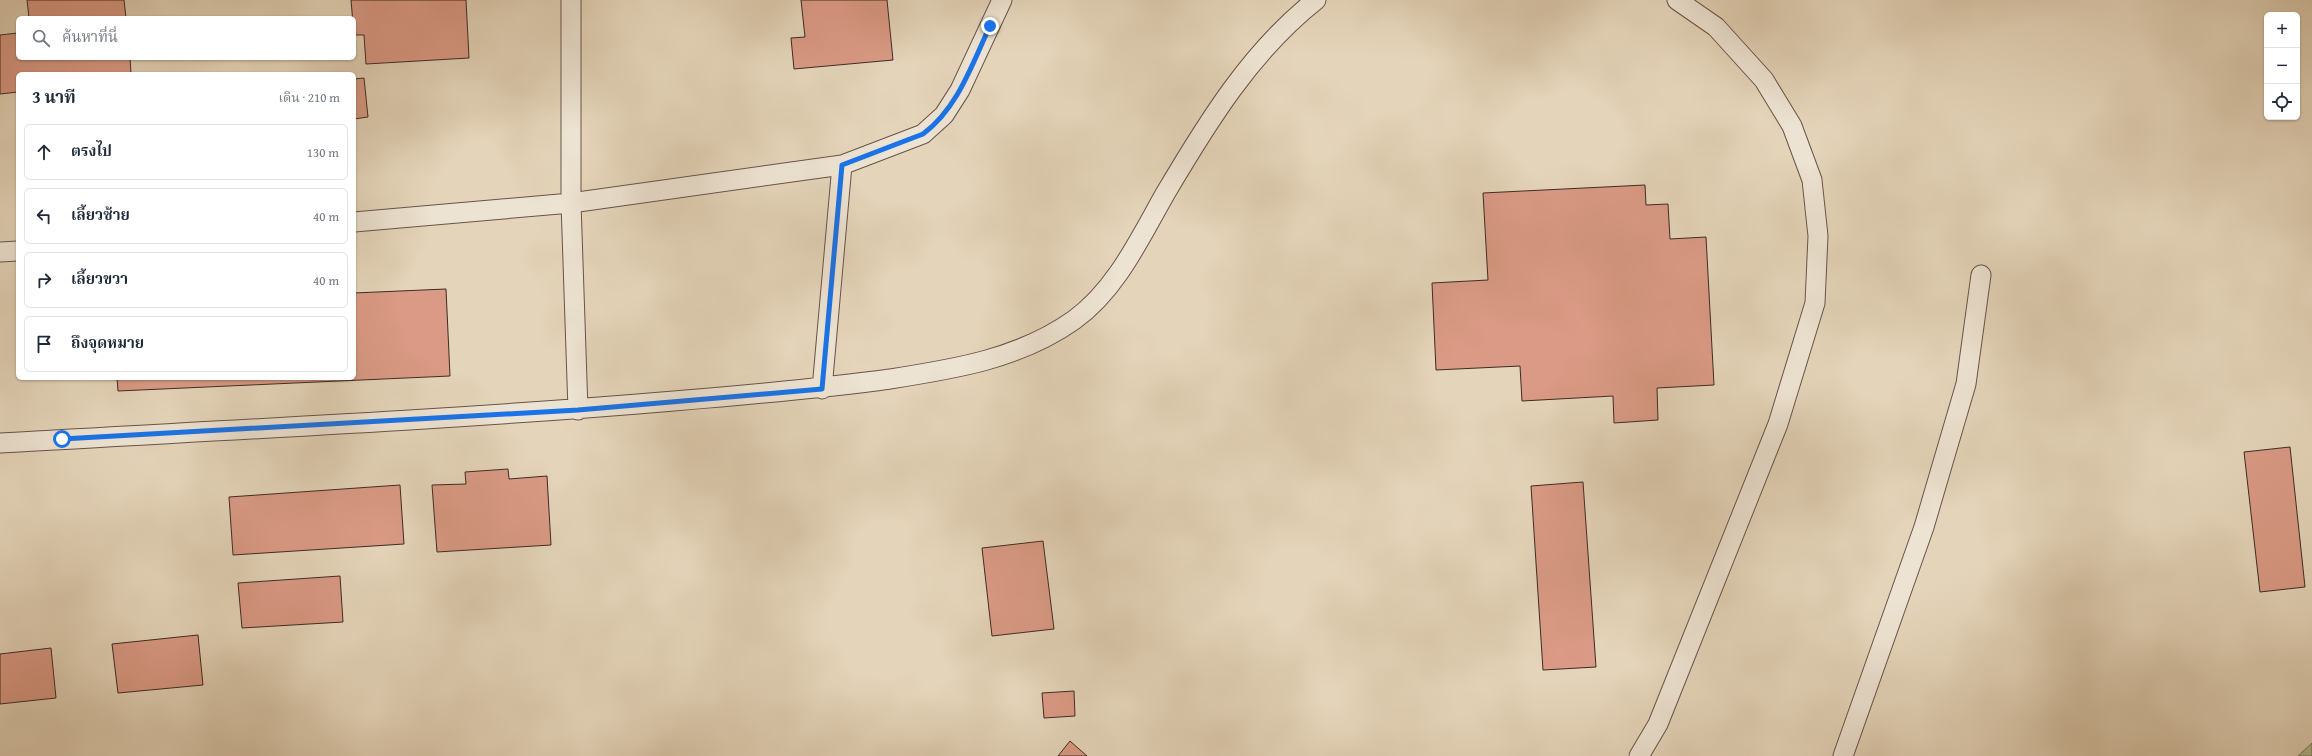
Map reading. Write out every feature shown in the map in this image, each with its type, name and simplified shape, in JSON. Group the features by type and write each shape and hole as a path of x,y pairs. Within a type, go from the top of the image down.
{"lane":[{"path":"570,0 571,203 578,410"},
{"path":"356,222 571,203 842,165 923,134 944,115 960,90 1002,0"},
{"path":"0,443 578,410 822,389 940,371 992,360 1036,342 1075,320 1107,289 1129,255 1189,153 1240,78 1294,17 1316,0"},
{"path":"1639,756 1658,724 1778,424 1815,303 1818,236 1812,180 1792,126 1764,80 1754,68 1716,27 1678,0"},
{"path":"822,389 842,165"},
{"path":"0,252 16,251"},
{"path":"1842,756 1924,527 1966,384 1981,275"}],"green space":[{"path":"2312,743 2312,756 2298,756"}],"building":[{"path":"27,0 124,0 126,16 29,16"},
{"path":"351,0 466,0 469,58 366,64 364,35 356,35 356,16 352,16"},
{"path":"801,0 887,0 893,60 794,69 791,38 805,37"},
{"path":"16,33 16,60 130,60 131,72 16,72 16,92 0,94 0,35"},
{"path":"364,78 368,117 356,119 356,79"},
{"path":"1645,185 1646,205 1668,204 1670,239 1706,237 1714,385 1657,388 1658,420 1614,423 1613,396 1522,401 1520,366 1436,370 1432,283 1488,280 1483,193"},
{"path":"446,289 450,376 118,391 117,380 356,380 356,293"},
{"path":"2290,447 2305,587 2260,592 2244,452"},
{"path":"508,469 509,479 547,476 551,545 437,552 432,485 466,484 465,472"},
{"path":"1583,482 1596,667 1543,670 1531,486"},
{"path":"400,485 404,544 233,555 229,497"},
{"path":"1043,541 1054,629 992,636 982,548"},
{"path":"340,576 343,622 242,628 238,583"},
{"path":"198,635 203,685 118,693 112,644"},
{"path":"51,648 56,698 0,704 0,654"},
{"path":"1074,691 1075,716 1044,718 1042,693"},
{"path":"1070,741 1087,756 1058,756"}],"route":[{"path":"62,439 578,410 822,389 842,165 923,134 933,126 944,115 960,90 990,26"}]}
